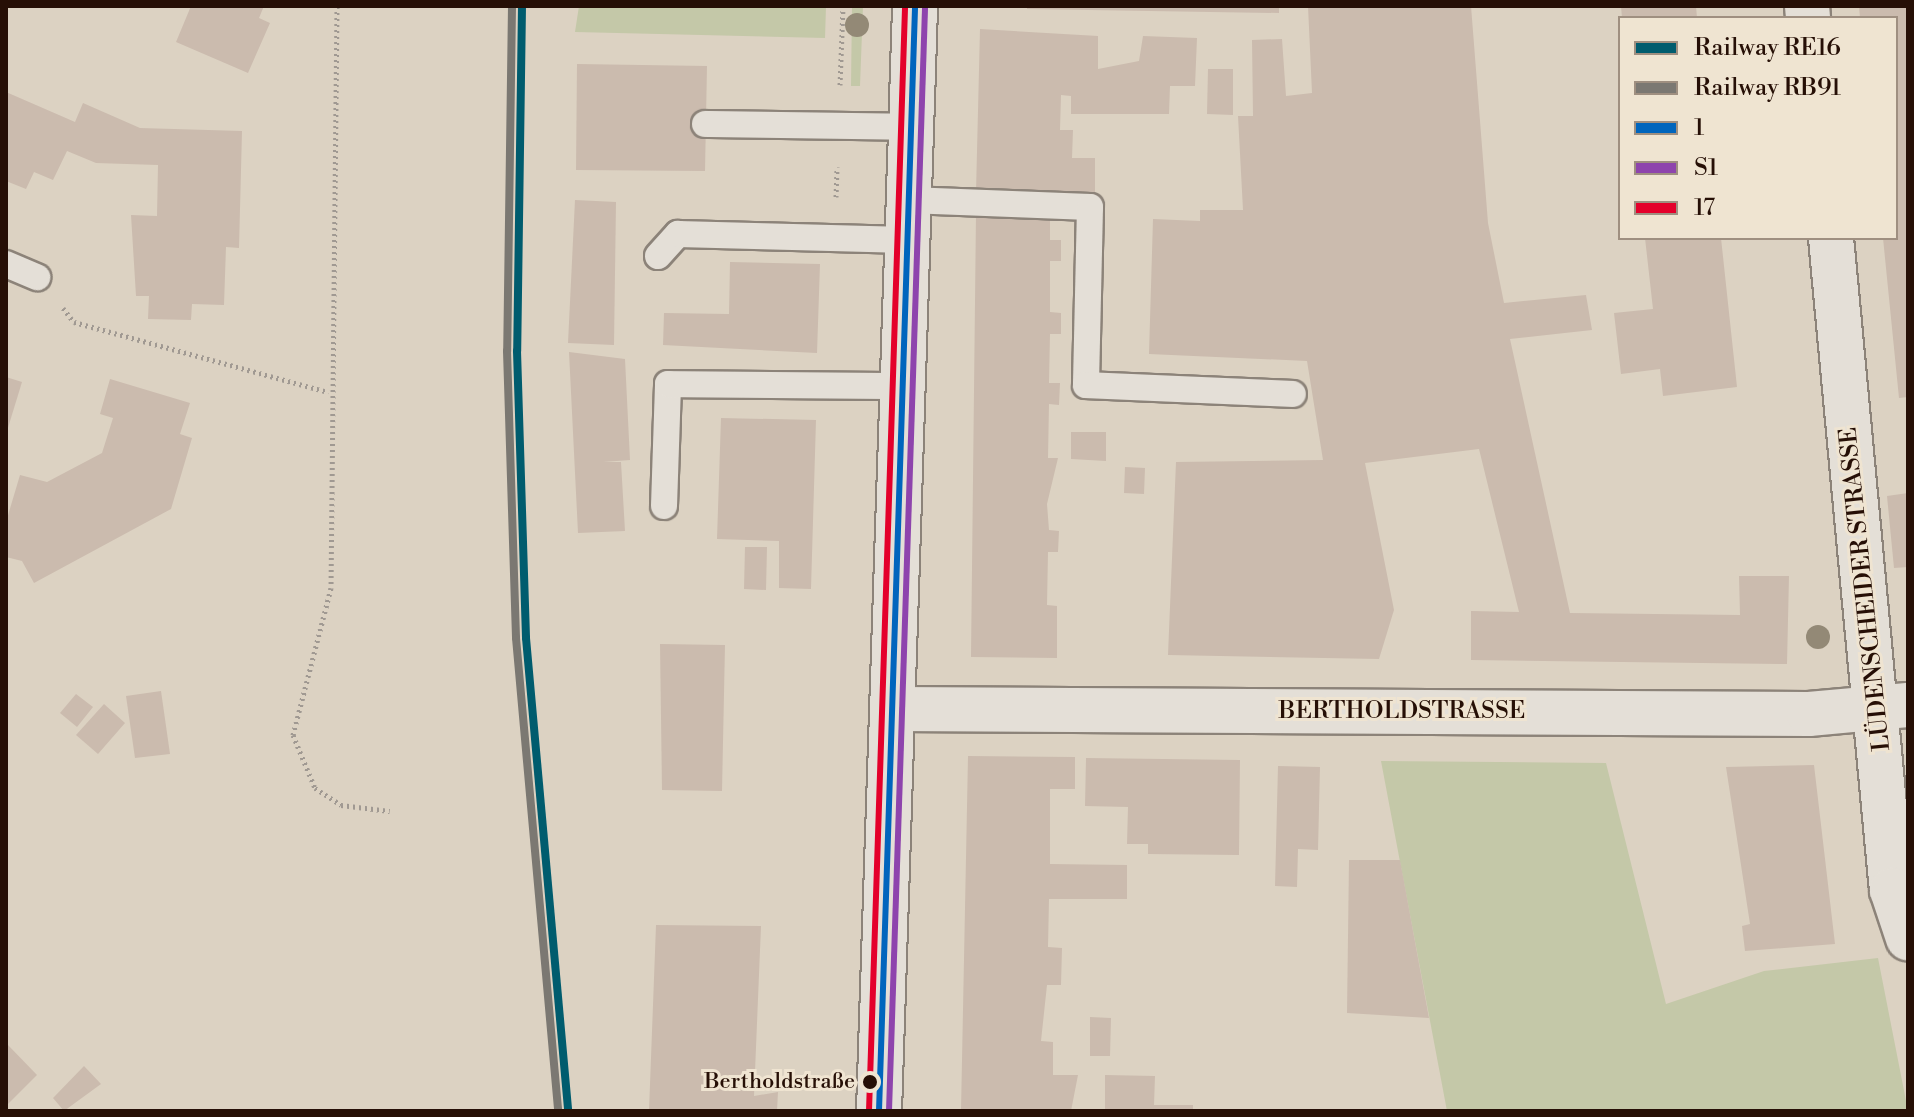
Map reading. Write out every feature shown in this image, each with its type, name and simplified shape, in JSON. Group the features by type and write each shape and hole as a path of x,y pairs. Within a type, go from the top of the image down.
{"street":[{"path":"879,1111 895,709 915,6"},
{"name":"LÜDENSCHEIDER STRASSE","path":"1831,240 1893,707 1892,890 1908,938"},
{"name":"BERTHOLDSTRASSE","path":"895,709 1893,707"}],"lane":[{"path":"705,124 910,127"},
{"path":"658,256 678,234 1090,207 1086,385 1293,394"},
{"path":"6,264 37,277"},
{"path":"664,506 668,384 904,386"}],"path":[{"path":"337,6 329,392 331,588 293,735 315,788 341,805 390,811"},
{"path":"37,277 74,322 329,392"}],"green space":[{"path":"579,6 826,6 825,38 575,32"},
{"path":"852,6 863,6 860,86 851,86"},
{"path":"1381,761 1606,763 1666,1004 1764,971 1878,958 1908,1111 1447,1111"}],"building":[{"path":"191,6 264,6 259,18 270,23 248,73 176,42"},
{"path":"1027,6 1279,6 1279,13 1027,9"},
{"path":"1308,6 1471,6 1488,223 1504,303 1586,295 1592,330 1510,339 1570,613 1740,615 1739,576 1789,576 1787,664 1471,660 1471,611 1519,612 1479,449 1365,463 1394,610 1379,659 1168,655 1176,462 1323,460 1307,361 1149,354 1153,219 1200,221 1200,210 1243,210 1238,116 1253,116 1252,40 1282,39 1286,96 1312,93"},
{"path":"1621,6 1696,6 1697,16 1622,16"},
{"path":"1859,6 1908,6 1908,397 1899,398 1883,240 1898,240 1898,16 1860,16"},
{"path":"980,29 1098,36 1098,69 1139,61 1143,36 1197,38 1195,86 1170,86 1169,114 1071,114 1071,96 1061,95 1060,130 1073,130 1072,158 1095,158 1095,192 976,192"},
{"path":"577,64 707,66 705,171 576,170"},
{"path":"1208,69 1233,69 1233,115 1207,114"},
{"path":"6,92 75,122 83,103 140,128 242,131 239,248 226,247 224,305 192,304 191,320 148,319 149,296 136,296 131,215 157,216 158,165 96,163 67,151 53,180 34,172 26,189 6,181"},
{"path":"575,200 616,202 614,345 568,343"},
{"path":"976,213 1050,217 1050,240 1061,240 1061,261 1050,261 1050,312 1061,313 1061,334 1050,334 1049,383 1060,383 1059,405 1049,404 1048,458 1058,458 1047,504 1049,530 1059,531 1058,552 1048,552 1047,605 1057,606 1057,658 971,657"},
{"path":"1645,240 1721,240 1737,387 1663,396 1660,369 1621,374 1614,313 1653,309"},
{"path":"730,262 820,264 817,353 663,345 664,313 729,314"},
{"path":"569,352 625,359 630,460 603,462 621,462 625,531 578,533"},
{"path":"6,377 22,382 7,431 6,431"},
{"path":"110,379 190,403 180,434 192,438 171,509 34,583 22,561 6,557 6,522 20,475 47,482 102,453 113,418 100,414"},
{"path":"721,418 816,420 811,589 779,588 779,541 717,539"},
{"path":"1071,432 1106,432 1106,461 1071,459"},
{"path":"1125,467 1145,468 1144,494 1124,493"},
{"path":"1908,493 1908,567 1894,568 1887,496"},
{"path":"745,547 767,547 766,590 744,589"},
{"path":"660,644 725,645 722,791 662,790"},
{"path":"161,691 170,754 135,758 126,696"},
{"path":"76,694 93,707 77,727 60,713"},
{"path":"104,704 125,723 98,754 76,735"},
{"path":"968,756 1075,757 1075,789 1050,789 1050,864 1127,865 1127,899 1049,899 1048,947 1062,948 1061,985 1047,985 1041,1041 1053,1042 1053,1075 1078,1075 1071,1111 961,1111"},
{"path":"1086,758 1240,760 1239,855 1148,854 1148,844 1127,844 1128,807 1085,806"},
{"path":"1814,765 1835,944 1745,951 1742,926 1750,924 1726,767"},
{"path":"1278,766 1320,767 1318,850 1298,849 1297,887 1275,886"},
{"path":"1349,860 1400,860 1429,1018 1347,1013"},
{"path":"656,925 761,926 754,1096 778,1092 777,1111 649,1111"},
{"path":"1090,1017 1111,1018 1110,1056 1090,1056"},
{"path":"6,1043 37,1075 6,1106"},
{"path":"84,1066 101,1084 64,1111 53,1098"},
{"path":"1105,1075 1155,1076 1154,1105 1193,1105 1193,1111 1105,1111"}],"rail line":[{"name":"RB91","path":"512,6 507,351 516,638 558,1111"},
{"name":"RE16","path":"522,6 517,351 526,638 568,1111"}],"transit line":[{"name":"17","path":"869,1111 905,6"},
{"name":"1","path":"879,1111 915,6"},
{"name":"S1","path":"889,1111 925,6"}],"place":[{"name":"Bertholdstraße","path":"870,1082"}]}
